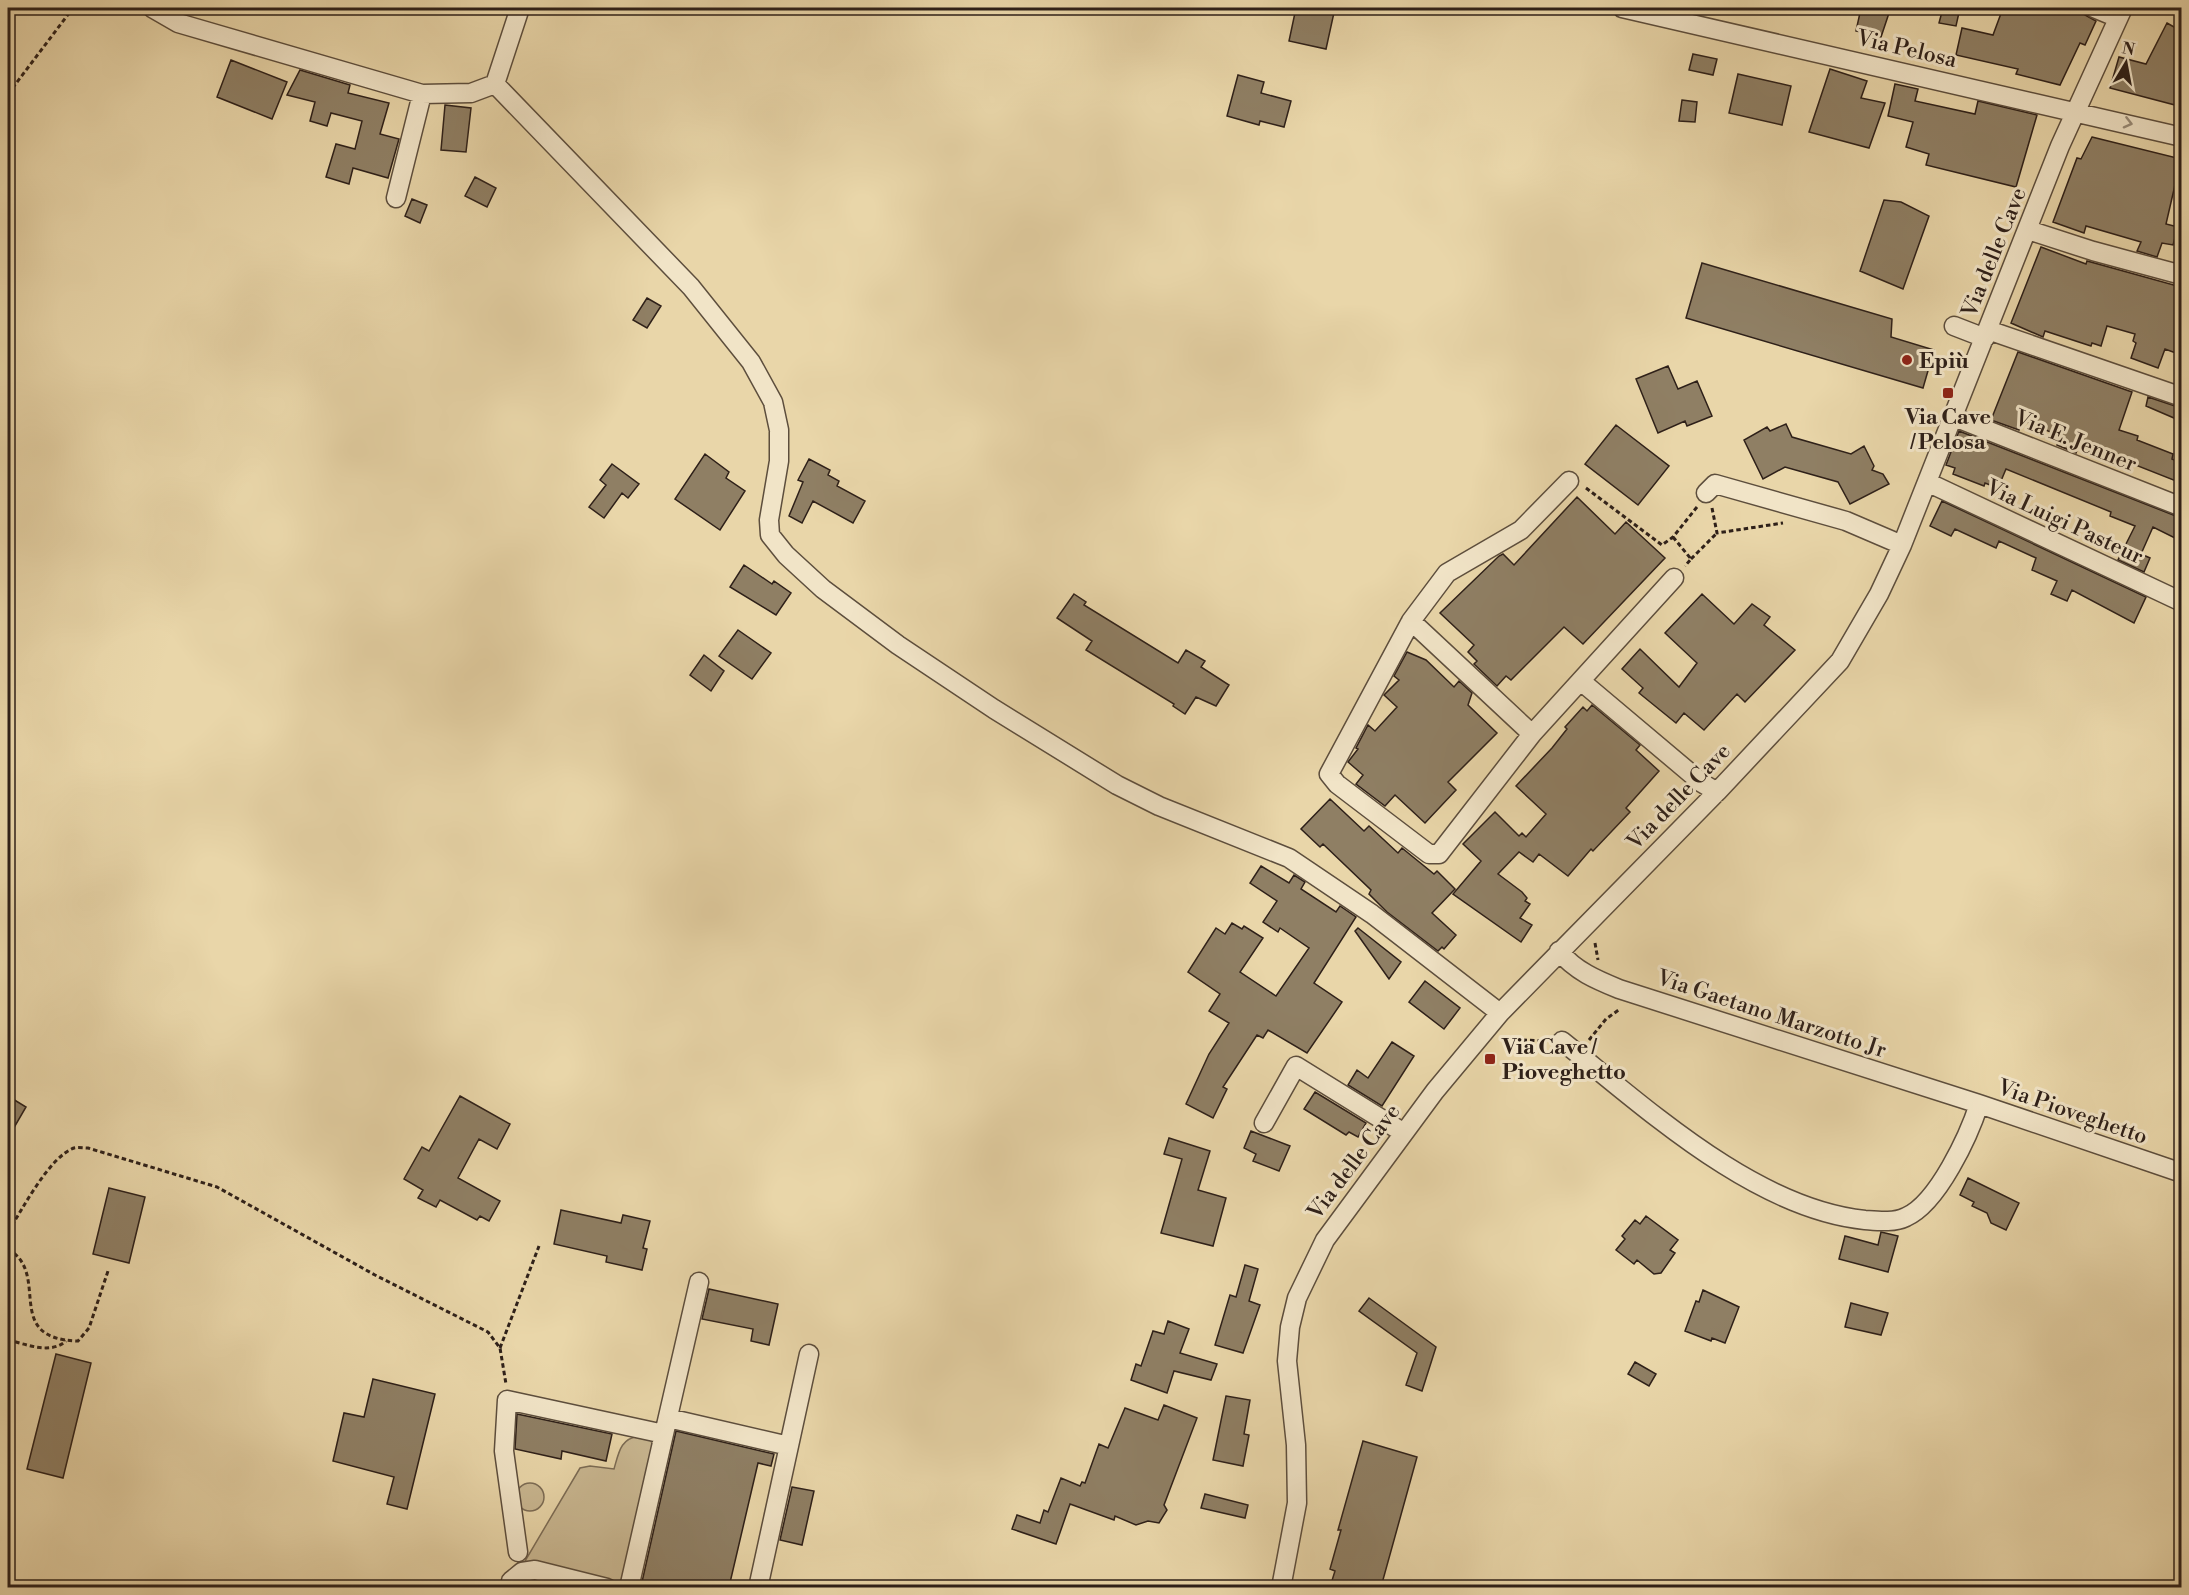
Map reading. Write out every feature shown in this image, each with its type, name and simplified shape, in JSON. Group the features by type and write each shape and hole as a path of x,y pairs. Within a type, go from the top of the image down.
{"street":[{"path":"152,8 178,23 422,94 471,93 495,84"},
{"path":"495,84 520,8"},
{"name":"Via Pelosa","path":"1622,8 2181,137"},
{"path":"2094,8 2120,13"},
{"name":"Via delle Cave","path":"1281,1587 1297,1503 1296,1445 1287,1361 1290,1327 1297,1298 1324,1240 1404,1132 1500,1012 1717,792 1840,661 1879,594 1929,483 2074,111 2120,13"},
{"path":"495,84 691,287 751,362 773,402 779,430 779,461 769,520 770,535 786,555 823,589 898,645 994,709 1116,785 1159,806 1289,858 1372,914 1500,1012"},
{"path":"396,198 422,94"},
{"path":"2028,230 2093,251 2181,275"},
{"path":"1954,326 1986,334 2181,397"},
{"name":"Via E. Jenner","path":"1954,417 2181,507"},
{"path":"1569,481 1521,530 1447,573 1411,621 1329,774 1337,784 1429,854 1439,854 1532,734 1582,682 1674,578"},
{"name":"Via Luigi Pasteur","path":"1929,483 2181,602"},
{"path":"1706,493 1715,484 1846,521 1902,545"},
{"path":"1411,621 1532,734"},
{"path":"1582,682 1702,783 1717,792"},
{"name":"Via Gaetano Marzotto Jr","path":"1560,951 1568,962 1592,978 1619,989 1979,1104"},
{"name":"Via Pioveghetto","path":"1562,1041 1679,1134 1730,1169 1764,1187 1843,1218 1883,1221 1906,1217 1923,1203 1940,1184 1979,1104 2181,1173"},
{"path":"1264,1123 1296,1066 1404,1132"},
{"path":"629,1587 699,1282"},
{"path":"758,1587 809,1354"},
{"path":"518,1552 504,1450 507,1400 789,1446"},
{"path":"510,1584 526,1515"},
{"path":"510,1584 522,1572 535,1570 607,1587"}],"path":[{"path":"8,94 73,8"},
{"path":"1569,481 1575,480 1662,544 1673,537 1706,493"},
{"path":"1706,493 1717,533"},
{"path":"1674,578 1717,533 1789,522"},
{"path":"1673,537 1691,559"},
{"path":"1578,1053 1606,1019 1629,1005"},
{"path":"1477,1038 1562,1041"},
{"path":"8,1232 62,1155 75,1148 88,1148 217,1186 375,1275 488,1332 500,1348 505,1369 507,1400"},
{"path":"500,1348 539,1246"},
{"path":"8,1249 19,1261 26,1274 32,1312 38,1329 45,1335 66,1341 78,1341 89,1328 108,1271"},
{"path":"8,1340 49,1348 60,1346 66,1341"}],"shaded area":[{"path":"639,1436 651,1440 653,1448 625,1578 615,1583 604,1583 525,1561 580,1468 590,1466 614,1469 624,1443"},
{"path":"530,1483 540,1487 544,1497 540,1507 530,1511 520,1507 516,1497 520,1487"}],"building":[{"path":"1296,8 1335,8 1326,49 1289,41"},
{"path":"1861,8 1889,13 1881,37 1856,31"},
{"path":"1943,8 1960,8 1956,26 1939,23"},
{"path":"2003,8 2083,8 2085,15 2096,21 2085,45 2080,43 2060,85 2016,74 2018,69 1956,55 1962,28 1993,35"},
{"path":"2167,23 2181,31 2181,53 2176,83 2180,84 2175,105 2110,88 2119,57 2146,64"},
{"path":"1693,54 1717,59 1713,75 1689,70"},
{"path":"231,60 287,82 272,119 217,97"},
{"path":"1830,69 1867,81 1861,98 1885,103 1869,148 1809,132"},
{"path":"300,70 350,85 348,93 389,103 380,134 399,139 388,178 353,168 349,184 326,177 336,144 355,149 362,121 331,113 327,126 310,121 315,102 287,95"},
{"path":"1738,74 1791,86 1782,125 1729,113"},
{"path":"1238,75 1264,82 1261,93 1291,101 1284,127 1260,121 1259,125 1227,116"},
{"path":"1895,84 1918,89 1915,101 1975,114 1978,101 2037,115 2016,187 1926,165 1929,154 1906,147 1913,122 1888,116"},
{"path":"1682,100 1697,102 1695,122 1679,121"},
{"path":"445,105 471,108 466,152 441,150"},
{"path":"2092,137 2181,159 2166,224 2178,227 2173,245 2162,243 2157,257 2137,251 2141,242 2086,226 2084,233 2053,222 2077,158 2081,159"},
{"path":"475,177 496,188 487,207 465,196"},
{"path":"412,199 427,205 420,223 405,216"},
{"path":"1884,200 1901,202 1929,216 1903,289 1860,271"},
{"path":"2041,247 2086,264 2087,261 2181,287 2181,355 2165,349 2158,368 2131,358 2136,343 2133,341 2135,334 2107,326 2101,346 2092,343 2091,346 2045,331 2043,337 2011,323"},
{"path":"1702,263 1892,319 1891,337 1934,350 1923,388 1686,318"},
{"path":"647,298 661,306 647,328 633,320"},
{"path":"2018,352 2132,392 2119,430 2138,436 2137,440 2173,454 2172,459 2181,463 2181,483 2080,443 2076,453 2057,445 2060,436 2022,420 2019,430 1991,420"},
{"path":"1668,366 1678,389 1697,381 1712,416 1687,426 1685,421 1658,433 1636,379"},
{"path":"2148,397 2181,408 2181,421 2146,406"},
{"path":"1786,424 1792,437 1851,454 1864,446 1874,466 1872,470 1883,474 1889,484 1850,504 1838,482 1785,467 1763,479 1744,440 1767,427 1770,431"},
{"path":"1616,425 1669,466 1638,505 1585,464"},
{"path":"1959,431 2181,518 2181,541 2153,527 2141,554 2150,558 2144,572 2118,560 2135,526 2110,516 2111,512 2006,469 1998,488 1985,483 1984,486 1953,474 1955,468 1946,465"},
{"path":"705,454 729,472 726,478 745,491 720,530 675,499"},
{"path":"809,459 830,470 828,475 839,481 837,486 865,501 853,523 813,501 802,523 789,516 803,482 798,480"},
{"path":"612,464 639,484 628,498 622,493 604,518 589,507 606,485 600,480"},
{"path":"1577,497 1615,534 1626,522 1665,558 1583,644 1564,627 1511,680 1506,676 1497,686 1474,664 1477,661 1468,652 1474,645 1440,613 1499,556 1503,554 1514,565"},
{"path":"1942,501 2146,597 2134,623 2072,590 2067,601 2051,594 2057,581 2032,570 2036,558 1999,541 1996,548 1955,529 1951,536 1930,526"},
{"path":"744,565 772,584 774,581 791,593 776,615 730,587"},
{"path":"1074,594 1086,602 1084,605 1178,663 1186,650 1205,661 1201,667 1229,685 1216,706 1196,697 1185,714 1173,706 1174,704 1086,650 1092,641 1057,618"},
{"path":"1702,594 1734,624 1752,604 1770,617 1764,625 1795,650 1745,702 1737,694 1704,730 1684,713 1676,723 1639,693 1643,688 1622,669 1640,649 1679,687 1697,663 1665,633"},
{"path":"738,630 771,653 752,679 719,656"},
{"path":"1407,652 1426,660 1454,687 1459,681 1472,693 1468,705 1497,733 1448,782 1456,790 1425,823 1395,795 1385,806 1356,784 1363,775 1348,762 1358,749 1356,748 1368,725 1375,731 1397,707 1384,695 1399,680 1394,676"},
{"path":"704,655 724,671 711,691 690,675"},
{"path":"1592,705 1640,745 1636,750 1659,771 1626,808 1630,812 1593,851 1591,849 1568,876 1539,854 1533,862 1519,852 1498,874 1522,892 1527,898 1525,901 1530,904 1520,918 1532,925 1521,942 1453,894 1481,861 1463,844 1495,812 1519,836 1522,833 1526,837 1546,814 1516,786 1552,748 1567,729 1565,727 1583,707 1587,711"},
{"path":"1330,799 1364,831 1369,826 1398,853 1402,848 1434,874 1437,871 1455,889 1432,913 1456,935 1444,949 1442,947 1438,951 1387,912 1369,894 1371,890 1323,844 1320,847 1301,829"},
{"path":"1261,866 1289,883 1294,875 1305,882 1301,889 1336,912 1340,906 1356,917 1314,983 1342,1002 1307,1053 1268,1030 1263,1038 1257,1035 1223,1087 1227,1089 1213,1118 1186,1104 1209,1054 1229,1023 1209,1011 1220,994 1188,972 1216,928 1225,934 1232,923 1242,929 1244,926 1263,938 1240,972 1276,996 1309,948 1280,928 1278,932 1263,922 1277,901 1250,883"},
{"path":"1358,928 1401,962 1389,979 1355,931"},
{"path":"1425,981 1460,1008 1444,1029 1409,1002"},
{"path":"1392,1042 1414,1056 1382,1106 1348,1085 1357,1070 1368,1078"},
{"path":"1315,1092 1366,1123 1358,1137 1349,1132 1346,1135 1304,1109"},
{"path":"8,1096 26,1107 8,1138"},
{"path":"460,1096 510,1124 497,1149 479,1139 458,1178 500,1201 489,1221 480,1216 477,1220 440,1200 436,1207 418,1198 423,1190 404,1179 422,1147 429,1151"},
{"path":"1251,1131 1290,1146 1279,1171 1253,1161 1256,1154 1244,1148"},
{"path":"1169,1138 1210,1151 1198,1190 1226,1198 1213,1246 1161,1233 1182,1159 1164,1154"},
{"path":"1968,1178 2019,1203 2006,1230 1991,1223 1987,1213 1972,1206 1974,1202 1960,1195"},
{"path":"109,1188 145,1197 129,1263 93,1254"},
{"path":"561,1210 621,1223 623,1215 650,1221 643,1248 647,1249 642,1270 606,1262 607,1256 554,1244"},
{"path":"1646,1216 1678,1240 1670,1250 1675,1253 1661,1273 1654,1274 1637,1260 1634,1264 1616,1250 1625,1239 1622,1236 1635,1220 1640,1224"},
{"path":"1881,1232 1898,1236 1888,1272 1839,1259 1845,1236 1878,1245"},
{"path":"1245,1265 1258,1269 1249,1301 1260,1305 1243,1353 1215,1345 1230,1295 1236,1297"},
{"path":"709,1289 778,1304 769,1345 751,1341 753,1329 702,1319"},
{"path":"1703,1290 1739,1307 1725,1343 1712,1338 1711,1341 1685,1331 1696,1301 1699,1302"},
{"path":"1369,1298 1436,1347 1422,1391 1406,1385 1417,1353 1359,1311"},
{"path":"1851,1303 1888,1313 1881,1335 1845,1327"},
{"path":"1168,1321 1189,1329 1180,1353 1217,1364 1211,1380 1174,1371 1167,1393 1131,1380 1136,1364 1141,1366 1153,1331 1164,1334"},
{"path":"56,1354 91,1363 63,1478 27,1469"},
{"path":"1635,1362 1656,1374 1649,1386 1628,1374"},
{"path":"373,1379 435,1394 407,1509 387,1504 394,1477 333,1461 344,1413 364,1417"},
{"path":"1226,1396 1250,1400 1244,1434 1249,1435 1243,1466 1213,1460"},
{"path":"1164,1405 1197,1418 1164,1505 1167,1510 1159,1523 1148,1521 1136,1525 1115,1516 1114,1520 1070,1504 1056,1544 1012,1529 1017,1515 1040,1523 1044,1510 1048,1512 1061,1478 1080,1486 1082,1482 1085,1483 1099,1444 1108,1448 1125,1408 1158,1420"},
{"path":"517,1414 612,1434 606,1461 562,1451 561,1459 515,1449"},
{"path":"676,1431 774,1454 771,1466 758,1463 729,1587 668,1587 642,1582"},
{"path":"1363,1441 1417,1457 1381,1587 1330,1587 1335,1571 1330,1569 1341,1530 1338,1530"},
{"path":"792,1487 814,1491 802,1545 780,1540"},
{"path":"1205,1494 1248,1505 1245,1518 1201,1508"}],"place":[{"name":"Epiù","path":"1907,360"},
{"name":"Via Cave / Pelosa","path":"1948,393"},
{"name":"Via Cave / Pioveghetto","path":"1490,1059"}]}
